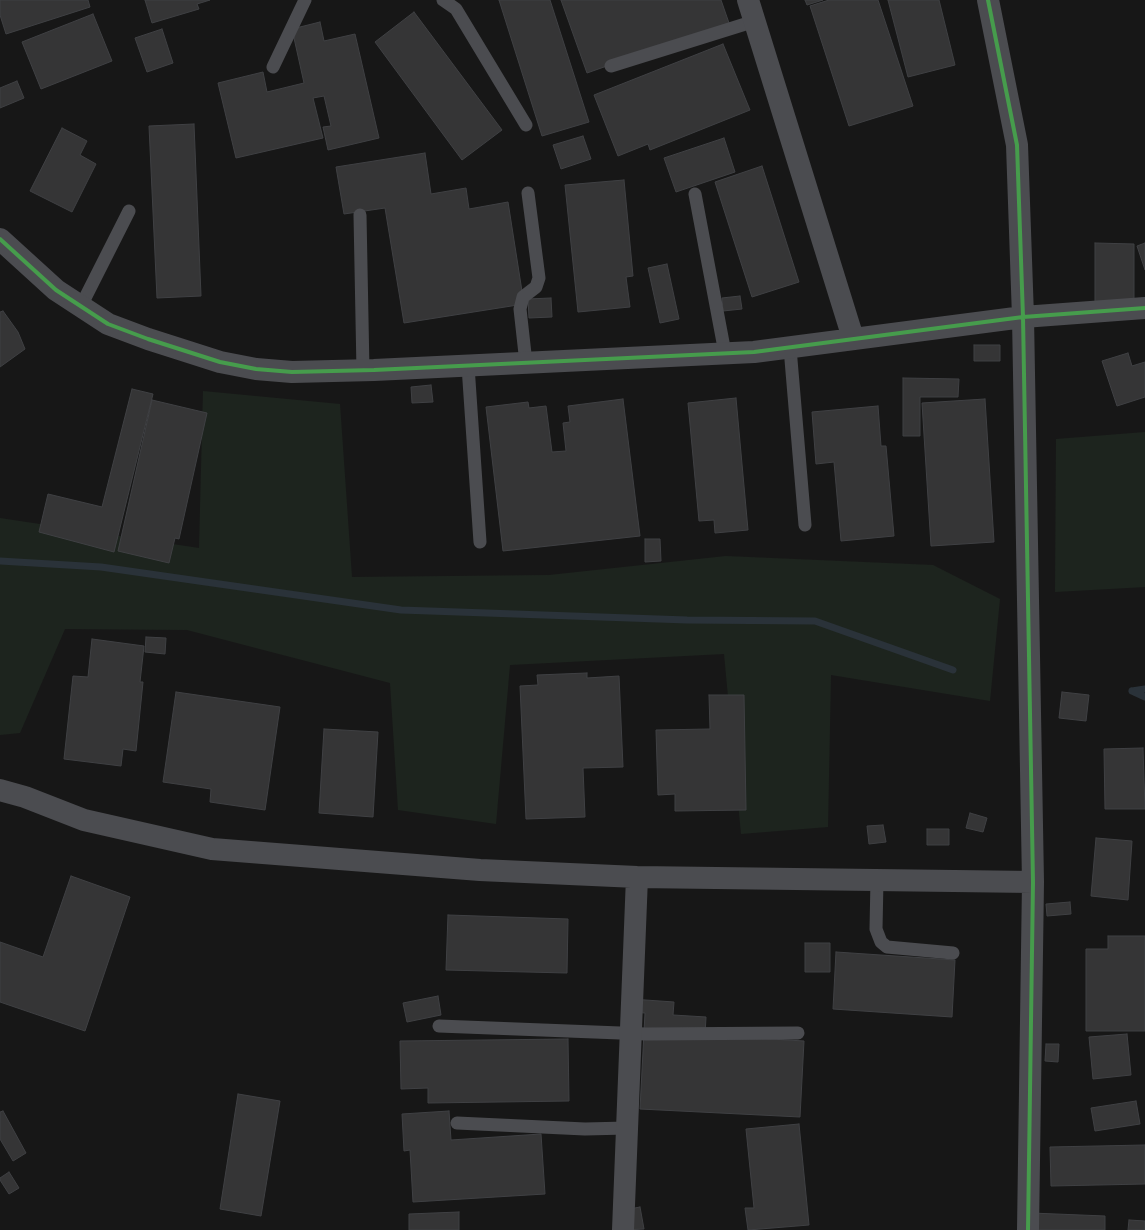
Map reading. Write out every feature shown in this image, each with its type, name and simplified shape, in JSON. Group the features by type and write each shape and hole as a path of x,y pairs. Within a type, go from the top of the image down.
{"street":[{"path":"748,0 853,338"},
{"path":"988,0 1017,145 1023,317 1033,882 1028,1230"},
{"path":"0,239 56,290 108,324 176,349 220,362 256,369 292,372 363,371 754,352 1023,317 1145,308"},
{"path":"0,790 25,797 84,820 212,849 480,870 637,877 1033,882"},
{"path":"623,1230 637,877"}],"lane":[{"path":"273,68 305,0"},
{"path":"443,0 456,9 526,125"},
{"path":"612,66 755,21"},
{"path":"526,363 520,309 523,297 536,287 539,278 528,193"},
{"path":"695,194 725,353"},
{"path":"80,306 129,212"},
{"path":"360,215 363,371"},
{"path":"790,348 805,525"},
{"path":"468,366 480,542"},
{"path":"877,880 876,929 880,942 887,947 953,953"},
{"path":"438,1026 631,1033 798,1033"},
{"path":"457,1123 585,1129 627,1128"}],"shaded area":[{"path":"203,391 340,404 352,577 549,575 726,556 933,565 1000,599 990,701 831,675 828,827 741,834 724,654 510,665 496,824 398,810 390,683 187,630 65,629 20,733 0,735 0,518 199,548"},
{"path":"1145,432 1145,587 1055,592 1056,439"}],"building":[{"path":"0,0 88,0 90,7 6,34 0,15"},
{"path":"145,0 210,0 197,4 199,9 152,23"},
{"path":"499,0 550,0 589,122 542,136"},
{"path":"561,0 721,0 729,23 587,73"},
{"path":"805,0 823,0 807,5"},
{"path":"829,0 878,0 913,106 849,126 810,6"},
{"path":"888,0 939,0 955,65 908,77"},
{"path":"414,12 502,130 462,160 375,42"},
{"path":"93,14 112,61 41,89 22,42"},
{"path":"320,22 324,41 355,34 379,138 328,150 323,127 331,126 324,96 313,98 323,138 236,158 218,83 263,72 267,92 304,83 292,29"},
{"path":"162,29 173,63 147,72 135,38"},
{"path":"723,44 750,110 650,150 648,144 618,156 594,95"},
{"path":"17,81 24,98 0,108 0,88"},
{"path":"194,124 201,296 157,298 149,126"},
{"path":"62,128 87,141 80,155 96,164 72,212 30,191"},
{"path":"583,136 591,159 561,169 553,145"},
{"path":"724,138 735,172 676,192 664,158"},
{"path":"425,153 431,194 466,188 469,209 508,202 524,304 404,323 385,208 344,214 336,167"},
{"path":"762,166 799,282 752,297 715,182"},
{"path":"624,180 633,276 626,277 630,307 578,312 565,185"},
{"path":"1095,243 1134,244 1134,303 1095,302"},
{"path":"1145,243 1145,270 1137,246"},
{"path":"667,264 679,319 660,323 648,268"},
{"path":"740,296 742,309 723,311 722,298"},
{"path":"551,298 552,317 529,318 528,299"},
{"path":"3,311 18,332 25,349 0,367 0,312"},
{"path":"974,345 1000,345 1000,361 974,361"},
{"path":"1128,353 1132,366 1145,362 1145,397 1117,406 1102,361"},
{"path":"903,378 959,379 958,397 920,397 920,436 903,436"},
{"path":"431,385 433,402 412,403 411,387"},
{"path":"132,389 153,394 114,552 39,532 48,494 102,507"},
{"path":"736,398 748,530 715,533 714,520 699,521 688,403"},
{"path":"623,399 640,536 503,551 486,407 528,402 529,408 546,406 552,452 566,451 563,423 570,422 568,406"},
{"path":"985,399 994,542 931,546 922,403"},
{"path":"152,400 207,413 179,539 175,538 169,563 118,551"},
{"path":"878,406 881,446 886,446 894,536 841,541 834,462 816,464 812,412"},
{"path":"645,539 660,539 661,561 645,562"},
{"path":"146,637 166,638 165,654 145,652"},
{"path":"92,639 144,646 140,682 143,682 136,751 123,749 121,766 64,759 73,676 88,677"},
{"path":"587,673 587,678 619,676 623,767 583,768 585,817 526,819 520,686 538,685 537,675"},
{"path":"176,692 280,707 265,810 210,802 211,789 163,782"},
{"path":"1062,692 1089,695 1086,721 1059,718"},
{"path":"709,695 744,695 746,810 675,811 675,794 658,795 656,730 710,729"},
{"path":"324,729 378,732 373,817 319,813"},
{"path":"1143,748 1145,809 1105,809 1104,749"},
{"path":"970,813 987,818 983,832 966,828"},
{"path":"883,825 886,842 869,844 867,826"},
{"path":"927,829 949,829 949,845 927,845"},
{"path":"1096,838 1132,841 1128,900 1091,896"},
{"path":"71,876 130,897 85,1031 0,1002 0,942 43,957"},
{"path":"1070,902 1071,914 1047,916 1046,904"},
{"path":"448,915 568,919 567,973 446,970"},
{"path":"1108,936 1145,936 1145,1031 1086,1031 1086,949 1108,949"},
{"path":"805,943 830,943 830,972 805,972"},
{"path":"836,952 955,960 952,1017 833,1009"},
{"path":"438,996 441,1015 407,1022 403,1003"},
{"path":"631,999 674,1002 673,1015 706,1017 705,1035 804,1041 800,1117 640,1109 645,1013 631,1012"},
{"path":"1127,1034 1131,1075 1093,1079 1089,1037"},
{"path":"568,1039 569,1101 428,1103 428,1088 401,1089 400,1041"},
{"path":"1046,1044 1059,1044 1058,1062 1045,1061"},
{"path":"238,1094 280,1101 261,1216 220,1209"},
{"path":"1136,1101 1140,1124 1095,1131 1091,1108"},
{"path":"3,1111 26,1153 13,1161 0,1139 0,1112"},
{"path":"449,1111 451,1140 541,1134 545,1194 413,1202 410,1150 404,1151 402,1114"},
{"path":"799,1124 809,1225 748,1230 745,1208 754,1208 746,1129"},
{"path":"1145,1145 1145,1184 1051,1186 1050,1147"},
{"path":"9,1172 19,1188 9,1194 0,1178"},
{"path":"640,1207 644,1229 623,1230 619,1211"},
{"path":"459,1212 459,1230 409,1230 409,1214"},
{"path":"1031,1213 1105,1216 1105,1230 1031,1230"},
{"path":"1129,1220 1145,1221 1145,1230 1128,1230"}],"waterway":[{"path":"0,561 101,567 401,610 687,620 815,621 953,670"},
{"path":"1132,691 1145,689"},
{"path":"1132,691 1145,697"}],"cycle path":[{"path":"988,0 1017,145 1023,317 1033,882 1028,1230"},
{"path":"0,239 56,290 108,324 148,339 220,362 256,369 292,372 374,370 754,352 1023,317 1145,308"}]}
